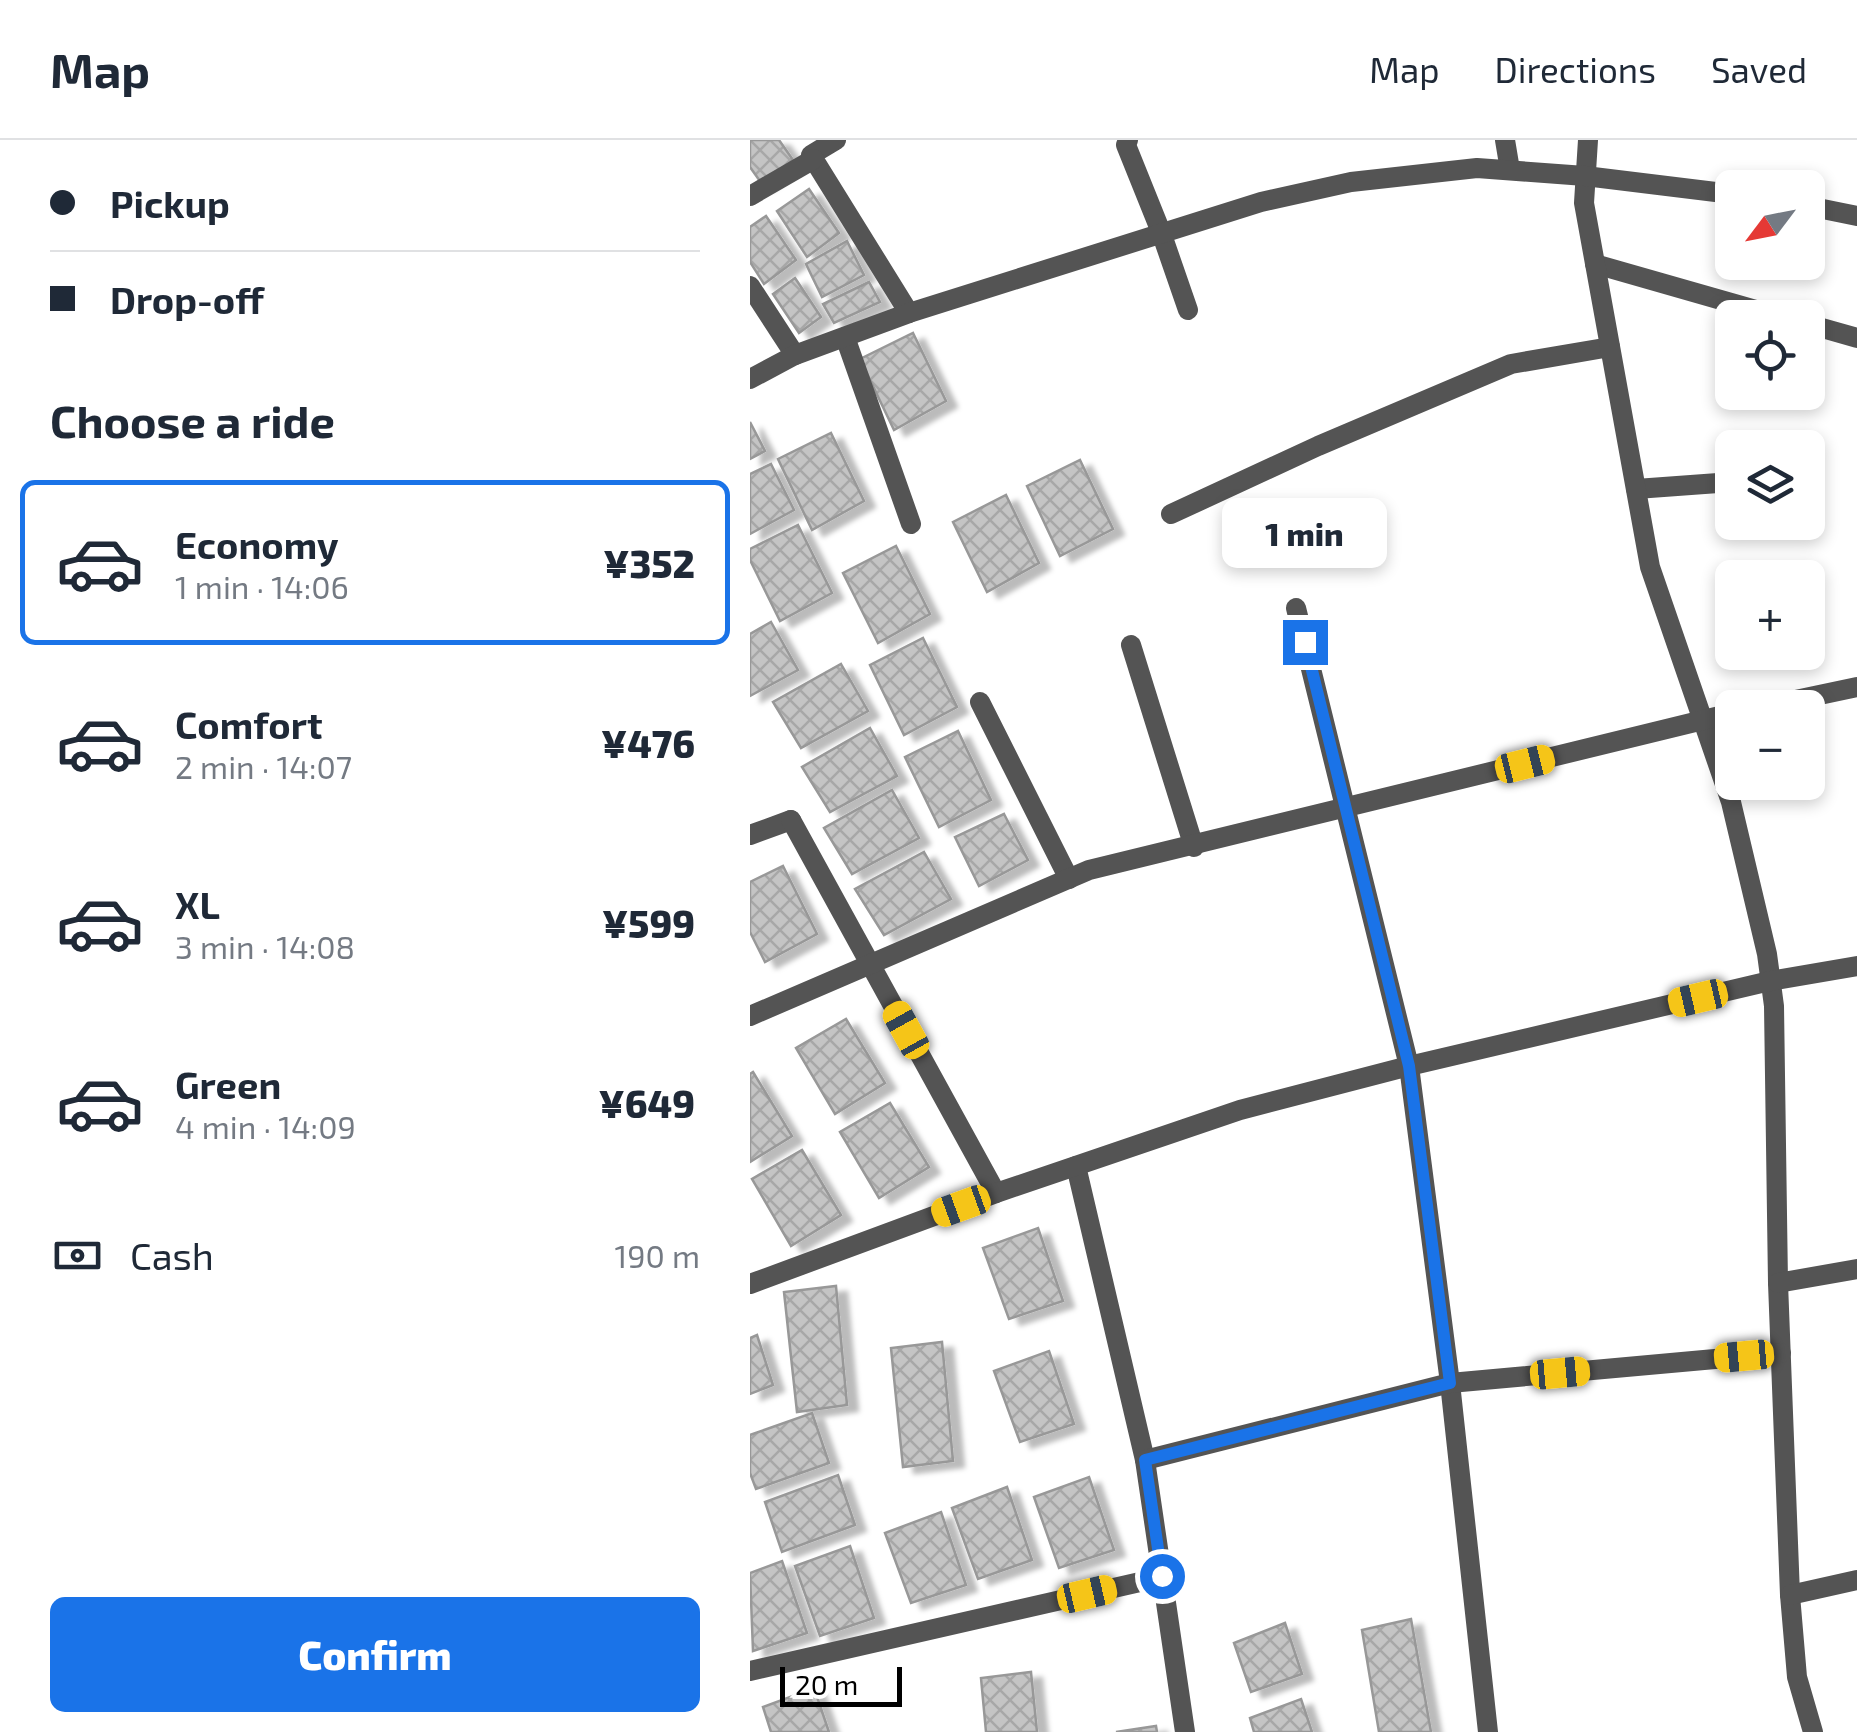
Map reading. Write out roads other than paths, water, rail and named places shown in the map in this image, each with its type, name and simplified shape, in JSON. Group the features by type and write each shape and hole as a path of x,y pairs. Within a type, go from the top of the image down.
{"street":[{"path":"836,140 812,155 909,313"},
{"path":"1128,140 1126,145 1188,310"},
{"path":"1505,140 1510,170"},
{"path":"1588,140 1584,203 1650,567 1731,802 1767,954 1774,1006 1778,1283 1790,1595 1796,1677 1813,1732"},
{"path":"750,196 814,159"},
{"path":"750,379 795,356 909,313 1260,202 1351,182 1477,168 1715,192"},
{"path":"1825,209 1857,216"},
{"path":"1594,264 1721,300"},
{"path":"750,286 795,356"},
{"path":"1825,329 1857,338"},
{"path":"846,337 911,524"},
{"path":"1170,514 1512,364 1610,346"},
{"path":"1636,490 1715,483"},
{"path":"1296,608 1409,1066 1450,1383 1488,1732"},
{"path":"1131,644 1194,846"},
{"path":"1825,693 1857,686"},
{"path":"980,702 1069,879"},
{"path":"750,1016 1089,870 1715,717"},
{"path":"750,835 792,820 996,1193"},
{"path":"750,1284 996,1193 1240,1110 1409,1066 1770,982 1857,966"},
{"path":"1076,1166 1145,1460 1185,1732"},
{"path":"1778,1283 1857,1269"},
{"path":"1145,1460 1450,1383 1781,1353"},
{"path":"750,1671 1162,1576"},
{"path":"1790,1595 1857,1580"}]}
